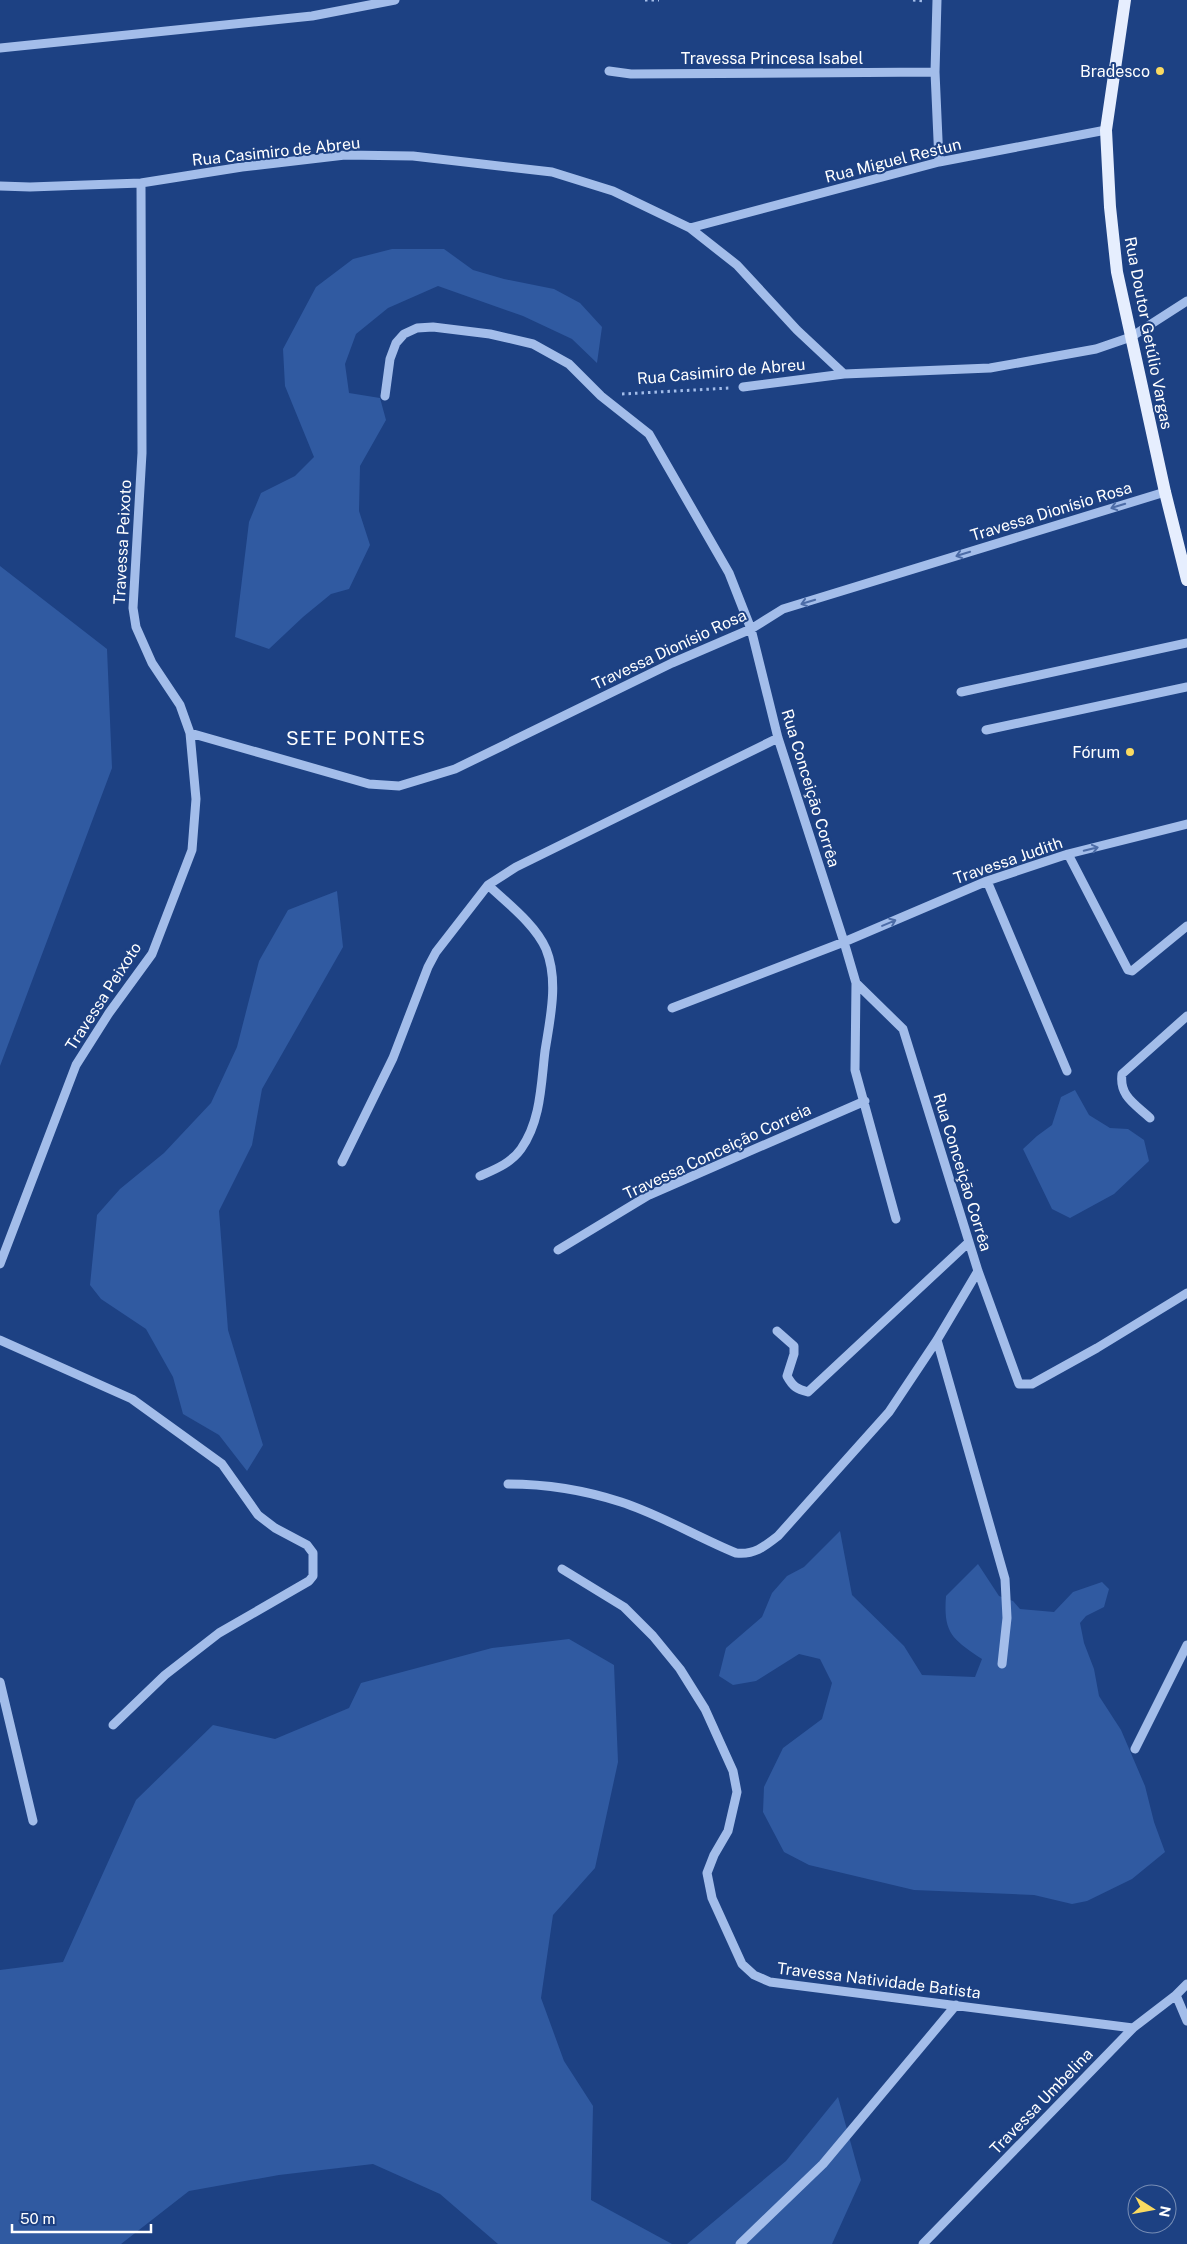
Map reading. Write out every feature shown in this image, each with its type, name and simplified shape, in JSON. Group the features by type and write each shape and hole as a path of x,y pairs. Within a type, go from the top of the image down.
{"main road":[{"name":"Rua Doutor Getúlio Vargas","path":"1125,0 1106,130 1110,207 1117,272 1165,492 1187,580"}],"street":[{"path":"0,48 312,16 395,0"},
{"path":"938,0 935,72 939,162"},
{"name":"Travessa Princesa Isabel","path":"609,71 631,74 935,72"},
{"name":"Rua Miguel Restun","path":"690,228 939,162 1106,130"},
{"name":"Rua Casimiro de Abreu","path":"0,186 30,188 141,183 242,167 345,155 413,156 552,172 613,190 690,228 738,265 797,330 844,374"},
{"name":"Travessa Peixoto","path":"0,1264 76,1065 109,1014 152,954 192,850 196,799 190,733 180,705 152,663 136,627 133,608 142,453 141,183"},
{"name":"Rua Casimiro de Abreu","path":"743,387 844,374 990,368 1096,348 1131,337 1187,301"},
{"name":"Rua Conceição Corrêa","path":"385,396 390,359 396,343 404,334 417,328 434,327 490,334 533,344 569,364 601,396 649,434 729,573 751,628 778,738 856,983 855,1070 896,1220"},
{"name":"Travessa Dionísio Rosa","path":"190,733 369,784 399,786 455,769 663,668 751,628 783,609 1165,492"},
{"path":"961,692 1187,643"},
{"path":"986,730 1187,687"},
{"path":"342,1162 393,1058 428,967 436,952 488,884 516,867 778,738"},
{"name":"Travessa Judith","path":"672,1008 844,942 987,881 1068,854 1187,824"},
{"path":"1068,854 1128,970 1132,971 1187,926"},
{"path":"987,881 1067,1071"},
{"path":"480,1176 513,1158 522,1147 533,1125 541,1096 553,996 551,967 546,949 529,925 488,884"},
{"name":"Rua Conceição Corrêa","path":"856,983 903,1029 978,1271 1019,1384 1032,1384 1097,1348 1187,1293"},
{"path":"1150,1118 1124,1093 1121,1085 1122,1074 1187,1016"},
{"name":"Travessa Conceição Correia","path":"558,1250 649,1195 865,1101"},
{"path":"777,1331 794,1346 794,1354 787,1376 791,1384 797,1389 808,1392 969,1242"},
{"path":"508,1484 551,1485 621,1502 662,1518 736,1553 748,1554 759,1550 778,1536 890,1412 937,1340 978,1271"},
{"path":"0,1340 132,1399 222,1464 258,1515 276,1528 307,1545 313,1553 313,1576 308,1581 219,1633 166,1675 113,1725"},
{"path":"937,1340 1005,1579 1008,1618 1002,1664"},
{"name":"Travessa Natividade Batista","path":"562,1569 624,1607 653,1636 680,1669 705,1709 733,1771 737,1792 728,1832 714,1855 707,1873 712,1898 742,1964 754,1974 770,1982 1133,2028"},
{"path":"1135,1749 1187,1645"},
{"path":"0,1682 33,1821"},
{"name":"Travessa Umbelina","path":"922,2244 1133,2028 1176,1995 1187,1984"},
{"path":"1176,1995 1187,2020"},
{"path":"740,2244 823,2164 956,2005"}],"path":[{"path":"645,0 659,0"},
{"name":"Rua Casimiro de Abreu","path":"601,396 743,387"}],"shaded area":[{"path":"392,249 444,249 473,270 504,279 554,289 580,303 602,327 597,363 572,339 523,316 438,286 388,308 356,334 345,364 349,393 380,398 386,420 360,466 359,511 370,545 349,589 331,594 269,649 235,637 249,522 261,493 295,476 314,457 285,386 283,349 316,287 353,259"},
{"path":"0,566 107,649 112,768 0,1066"},
{"path":"337,891 343,947 262,1089 252,1145 219,1211 228,1330 263,1445 247,1471 219,1435 183,1414 173,1377 146,1329 101,1299 90,1285 97,1215 120,1189 164,1153 211,1103 237,1047 259,961 288,910"},
{"path":"1075,1090 1089,1115 1110,1128 1128,1129 1144,1140 1149,1161 1114,1194 1070,1218 1052,1209 1023,1149 1052,1125 1061,1097"},
{"path":"840,1531 852,1595 904,1646 922,1675 975,1677 982,1659 964,1646 952,1634 948,1627 945,1609 946,1596 978,1564 999,1596 1013,1601 1020,1609 1054,1612 1073,1592 1102,1582 1109,1589 1104,1607 1086,1616 1080,1623 1084,1643 1094,1669 1099,1696 1121,1730 1145,1786 1154,1822 1165,1852 1132,1879 1087,1901 1072,1904 1034,1895 914,1890 809,1865 784,1852 763,1812 764,1787 783,1748 822,1719 832,1683 820,1659 799,1654 756,1681 733,1685 719,1676 726,1648 762,1617 772,1593 787,1576 804,1567"},
{"path":"569,1639 614,1665 618,1762 595,1868 553,1915 541,1998 564,2061 593,2106 591,2200 672,2244 498,2244 440,2194 373,2164 279,2175 189,2191 121,2244 0,2244 0,1970 63,1962 136,1800 213,1725 275,1739 349,1708 361,1683 492,1648"},
{"path":"838,2097 861,2180 832,2244 687,2244 786,2161"}],"place":[{"name":"Bradesco","path":"1160,71"},
{"name":"Fórum","path":"1130,752"}],"district":[{"name":"SETE PONTES","path":"356,738"}]}
